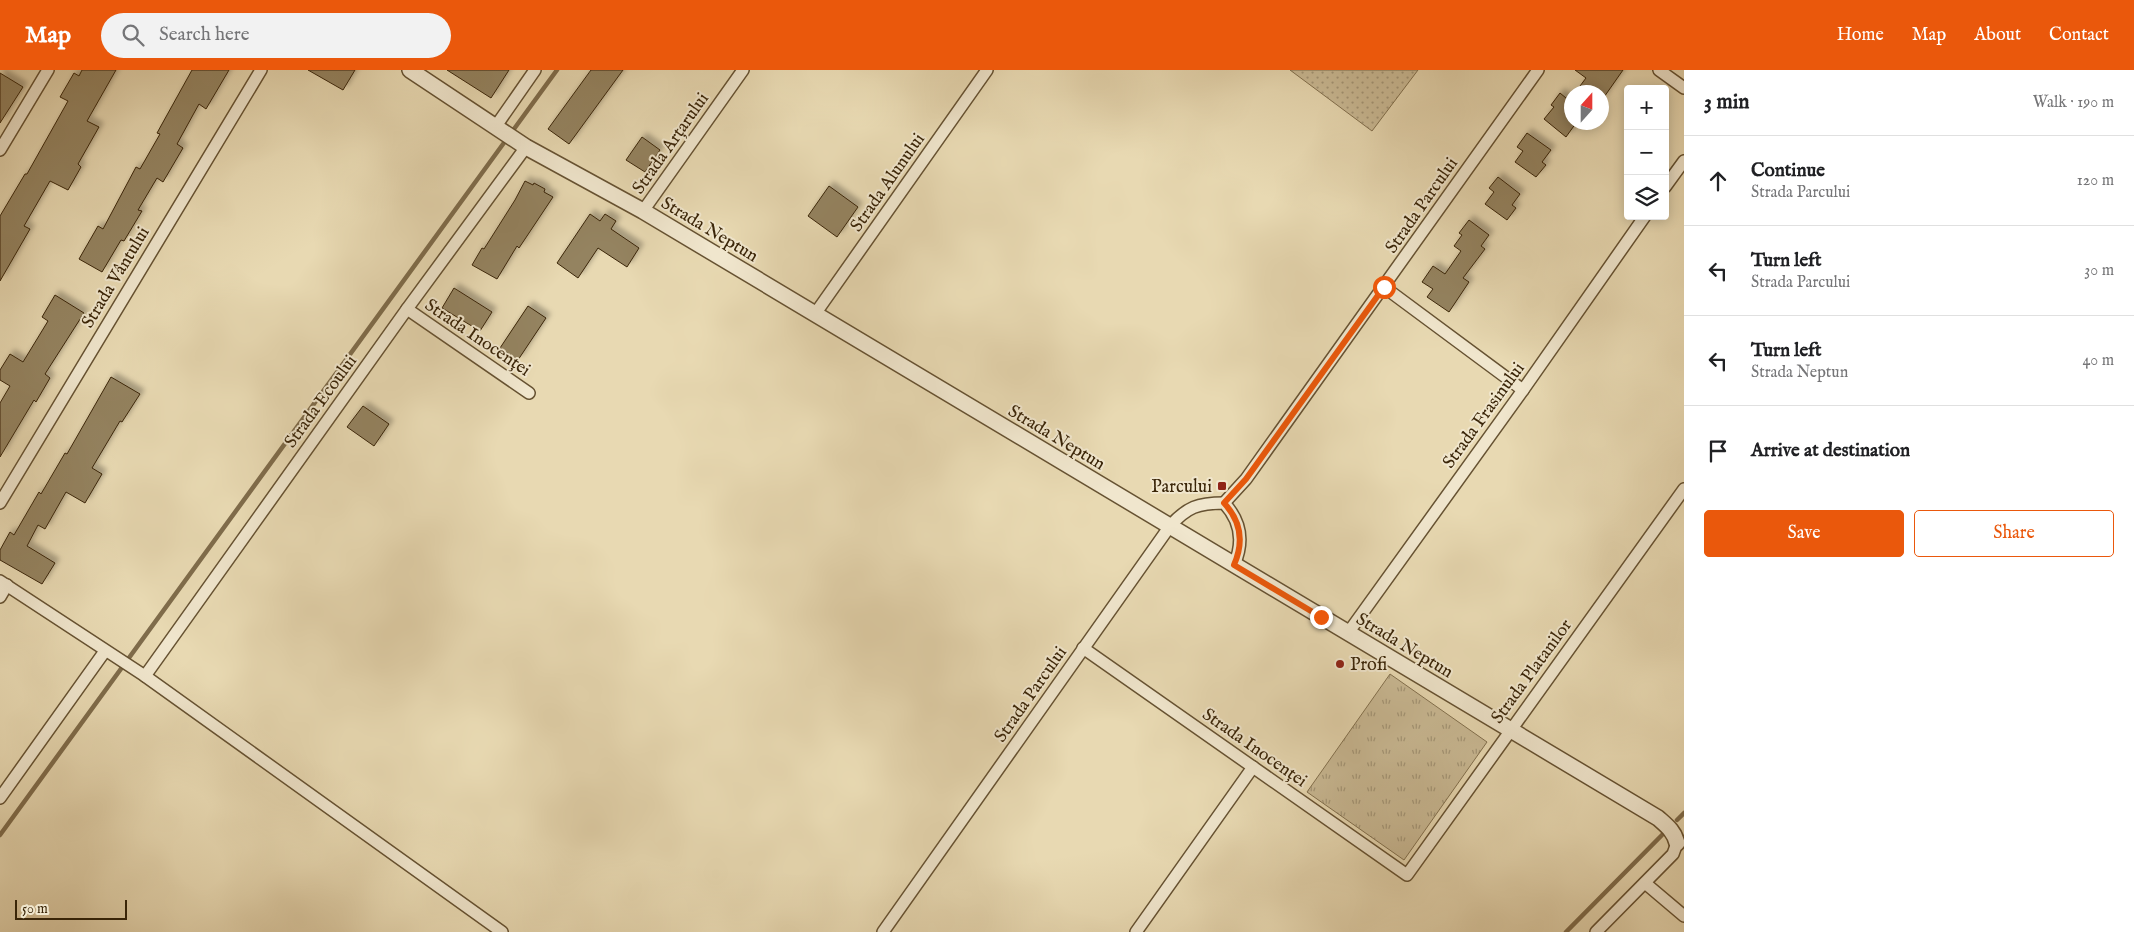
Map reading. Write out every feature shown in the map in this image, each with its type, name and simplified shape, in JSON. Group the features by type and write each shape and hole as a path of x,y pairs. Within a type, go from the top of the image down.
{"street":[{"path":"0,150 48,70"},
{"name":"Strada Vântului","path":"0,503 261,70"},
{"name":"Strada Neptun","path":"410,70 522,144 644,211 1658,818 1675,835 1677,843"},
{"path":"500,128 535,70"},
{"name":"Strada Arțarului","path":"644,211 743,70"},
{"name":"Strada Alunului","path":"815,314 987,70"},
{"name":"Strada Parcului","path":"883,932 1170,526 1183,512 1207,503 1224,503 1246,479 1538,70"},
{"path":"1659,70 1684,88"},
{"name":"Strada Ecoului","path":"145,676 407,309 522,144"},
{"path":"1669,182 1684,161"},
{"name":"Strada Frasinului","path":"1348,632 1523,390 1642,220"},
{"path":"1384,287 1523,390"},
{"name":"Strada Inocenței","path":"407,309 529,393"},
{"name":"Strada Platanilor","path":"1407,875 1684,489"},
{"path":"1224,503 1234,514 1240,534 1239,554 1234,565"},
{"path":"0,598 3,583 145,676 502,932"},
{"name":"Strada Inocenței","path":"1083,648 1407,875"},
{"path":"0,798 105,651"},
{"path":"1136,932 1253,767"},
{"path":"1596,932 1674,854 1677,843"},
{"path":"1645,883 1684,916"}],"green space":[{"path":"1290,70 1418,70 1372,131"},
{"path":"1390,674 1487,742 1404,860 1307,792"}],"building":[{"path":"82,70 116,70 87,121 99,127 78,164 81,167 68,190 50,181 24,226 30,229 0,281 0,216 25,174 27,174 68,101 60,97 74,73 79,76"},
{"path":"192,70 229,70 206,109 199,104 177,144 183,148 163,182 157,178 138,210 142,211 124,241 121,240 102,272 79,259 98,226 103,229 136,167 140,169 160,134 157,133"},
{"path":"308,70 355,70 343,90"},
{"path":"447,70 509,70 491,98"},
{"path":"591,70 623,70 569,144 548,129"},
{"path":"1575,70 1623,70 1609,90 1609,85 1581,85 1586,78"},
{"path":"0,73 23,87 0,123"},
{"path":"1560,93 1564,96 1564,130 1571,130 1566,137 1544,119 1554,107 1551,105"},
{"path":"1527,133 1551,150 1542,162 1546,165 1536,177 1515,162 1523,151 1517,147"},
{"path":"642,137 660,150 645,172 626,160"},
{"path":"1498,177 1520,194 1512,205 1516,208 1507,220 1485,204 1494,192 1489,188"},
{"path":"525,181 545,189 544,192 553,197 519,248 517,246 497,279 472,265 515,200"},
{"path":"829,186 858,207 837,237 808,216"},
{"path":"590,214 600,221 605,214 616,221 611,229 639,248 627,267 598,248 578,278 557,263"},
{"path":"1469,220 1489,235 1481,246 1485,249 1463,278 1469,282 1449,312 1427,297 1433,289 1422,282 1433,266 1445,274 1461,251 1454,246 1462,235 1459,233"},
{"path":"454,288 492,312 480,331 442,308"},
{"path":"55,295 84,313 45,374 50,378 36,402 34,400 0,457 0,403 10,386 0,380 0,370 10,354 23,362 48,321 42,317"},
{"path":"528,306 546,318 518,360 500,348"},
{"path":"111,377 140,394 122,422 120,421 92,468 102,474 85,503 66,492 45,529 38,525 27,546 55,563 42,584 0,560 0,550 10,532 14,535 39,492 41,494 65,453 67,454"},
{"path":"363,406 389,424 374,446 347,427"}],"waterway":[{"path":"0,835 557,70"},
{"path":"1677,820 1684,813"},
{"path":"1566,932 1662,835"}],"place":[{"name":"Parcului","path":"1222,486"},
{"name":"Profi","path":"1340,664"}],"route":[{"path":"1321,617 1234,565 1239,554 1240,534 1234,514 1224,503 1246,479 1384,287"}]}
